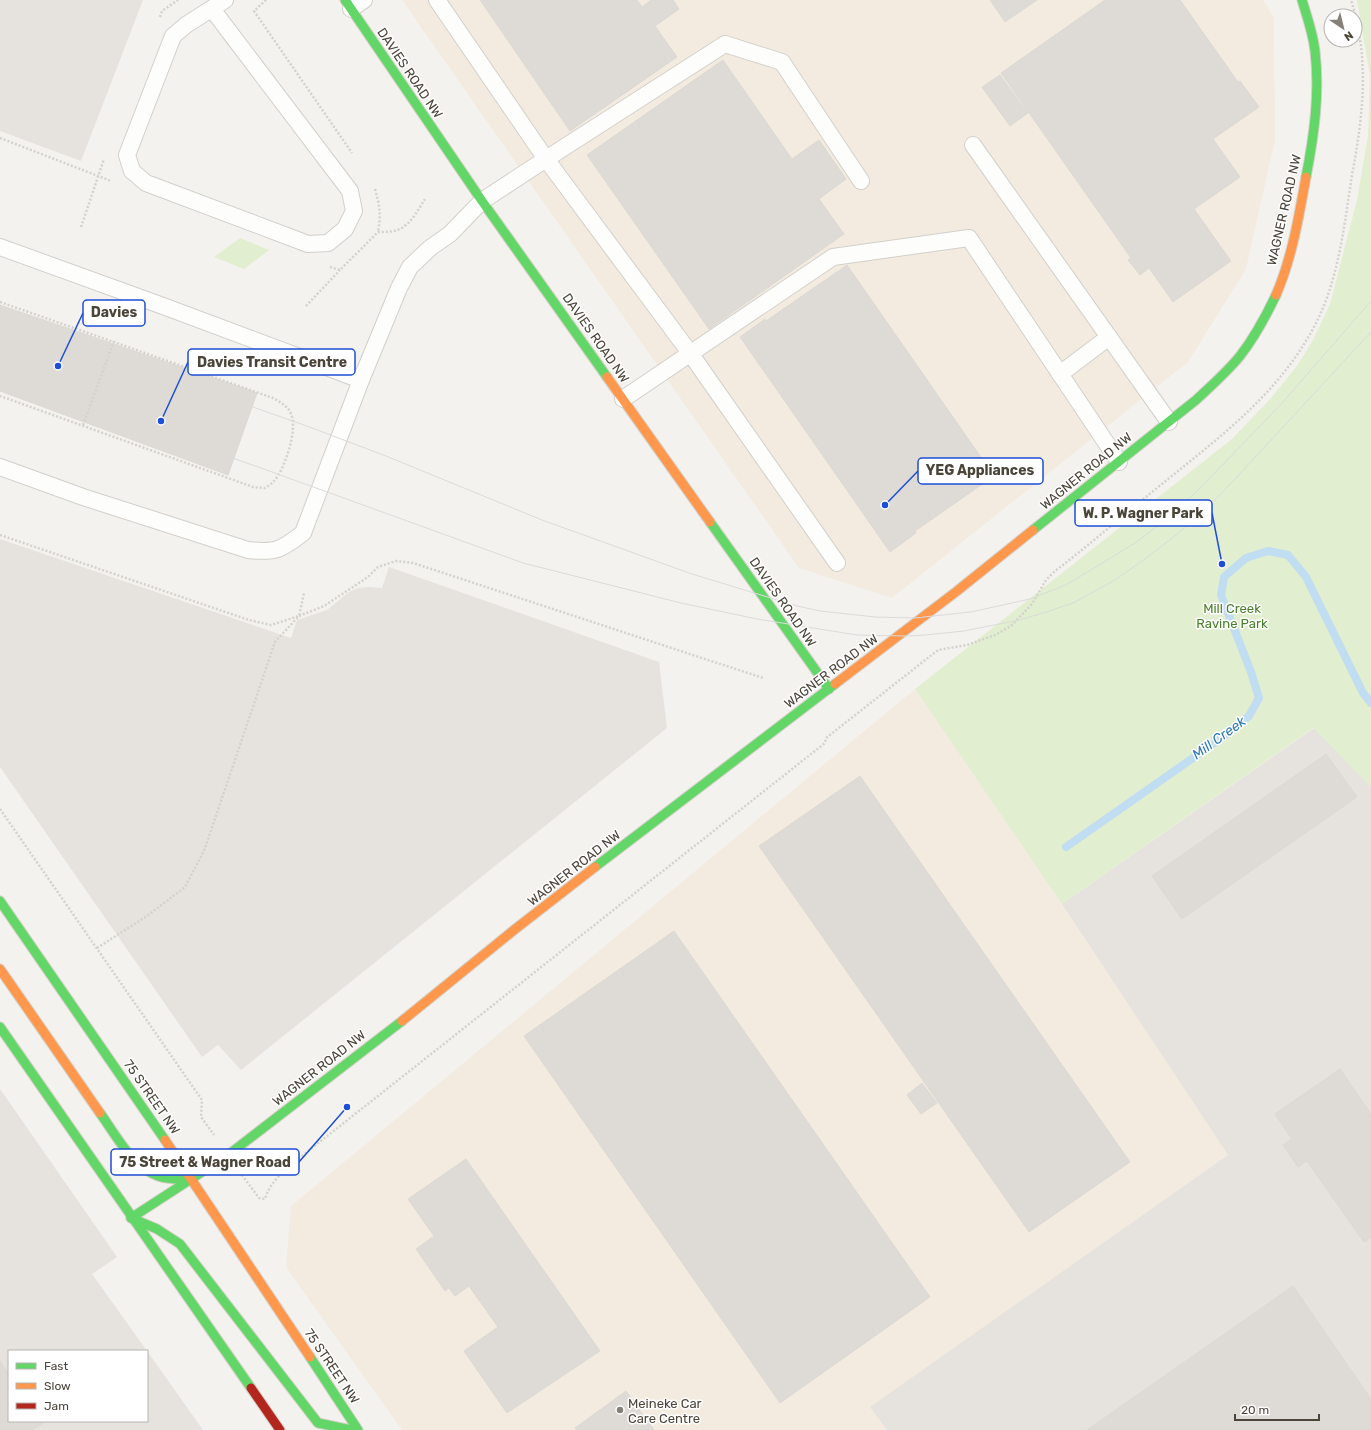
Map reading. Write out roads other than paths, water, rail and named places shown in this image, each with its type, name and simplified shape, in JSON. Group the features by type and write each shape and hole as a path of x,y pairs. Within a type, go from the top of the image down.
{"street":[{"name":"WAGNER ROAD NW","path":"131,1218 228,1155 410,1015 545,906 957,591 1196,400 1230,367 1251,341 1282,281 1292,247 1304,188 1312,144 1318,94 1314,49 1306,9 1302,0"},
{"name":"DAVIES ROAD NW","path":"353,3 482,201 829,689"},
{"name":"75 STREET NW","path":"0,900 192,1179 358,1430"},
{"path":"0,969 130,1156 145,1170 156,1176 170,1179 192,1179"},
{"path":"0,1027 131,1218 280,1430"},
{"path":"131,1218 147,1223 166,1233 180,1244 318,1423 351,1430"}],"lane":[{"path":"437,0 546,159 690,354 837,563"},
{"path":"219,4 350,191 354,211 345,230 328,243 308,244 146,183 132,171 127,155 173,36 186,24 219,4"},
{"path":"0,467 83,497 248,550 266,552 284,548 303,533 361,380 399,288 410,267 430,248 450,234 482,201 725,44 782,62 861,181"},
{"path":"973,145 1168,422"},
{"path":"623,399 833,256 969,238 1119,462"},
{"path":"0,247 114,287 361,380"},
{"path":"1060,374 1109,338"}],"waterway":[{"name":"Mill Creek","path":"1066,847 1220,739 1249,716 1259,698 1251,672 1221,595 1224,577 1246,558 1268,551 1288,555 1306,577 1363,693 1371,703"}],"tram line":[{"path":"0,318 304,425 386,456 542,520 692,574 797,606 820,611 875,617 914,618 971,612 1030,599 1066,585 1135,543 1164,521 1194,494 1237,450 1283,402 1371,301"},
{"path":"0,377 261,468 523,563 681,603 757,619 857,635 907,636 964,631 1019,620 1073,603 1115,580 1176,535 1221,494 1371,332"}],"place":[{"name":"Davies","path":"58,366"},
{"name":"Davies Transit Centre","path":"161,421"},
{"name":"YEG Appliances","path":"885,505"},
{"name":"W. P. Wagner Park","path":"1222,564"},
{"name":"75 Street & Wagner Road","path":"347,1107"},
{"name":"Meineke Car Care Centre","path":"620,1410"}],"park label":[{"name":"Mill Creek Ravine Park","path":"1232,616"}]}
